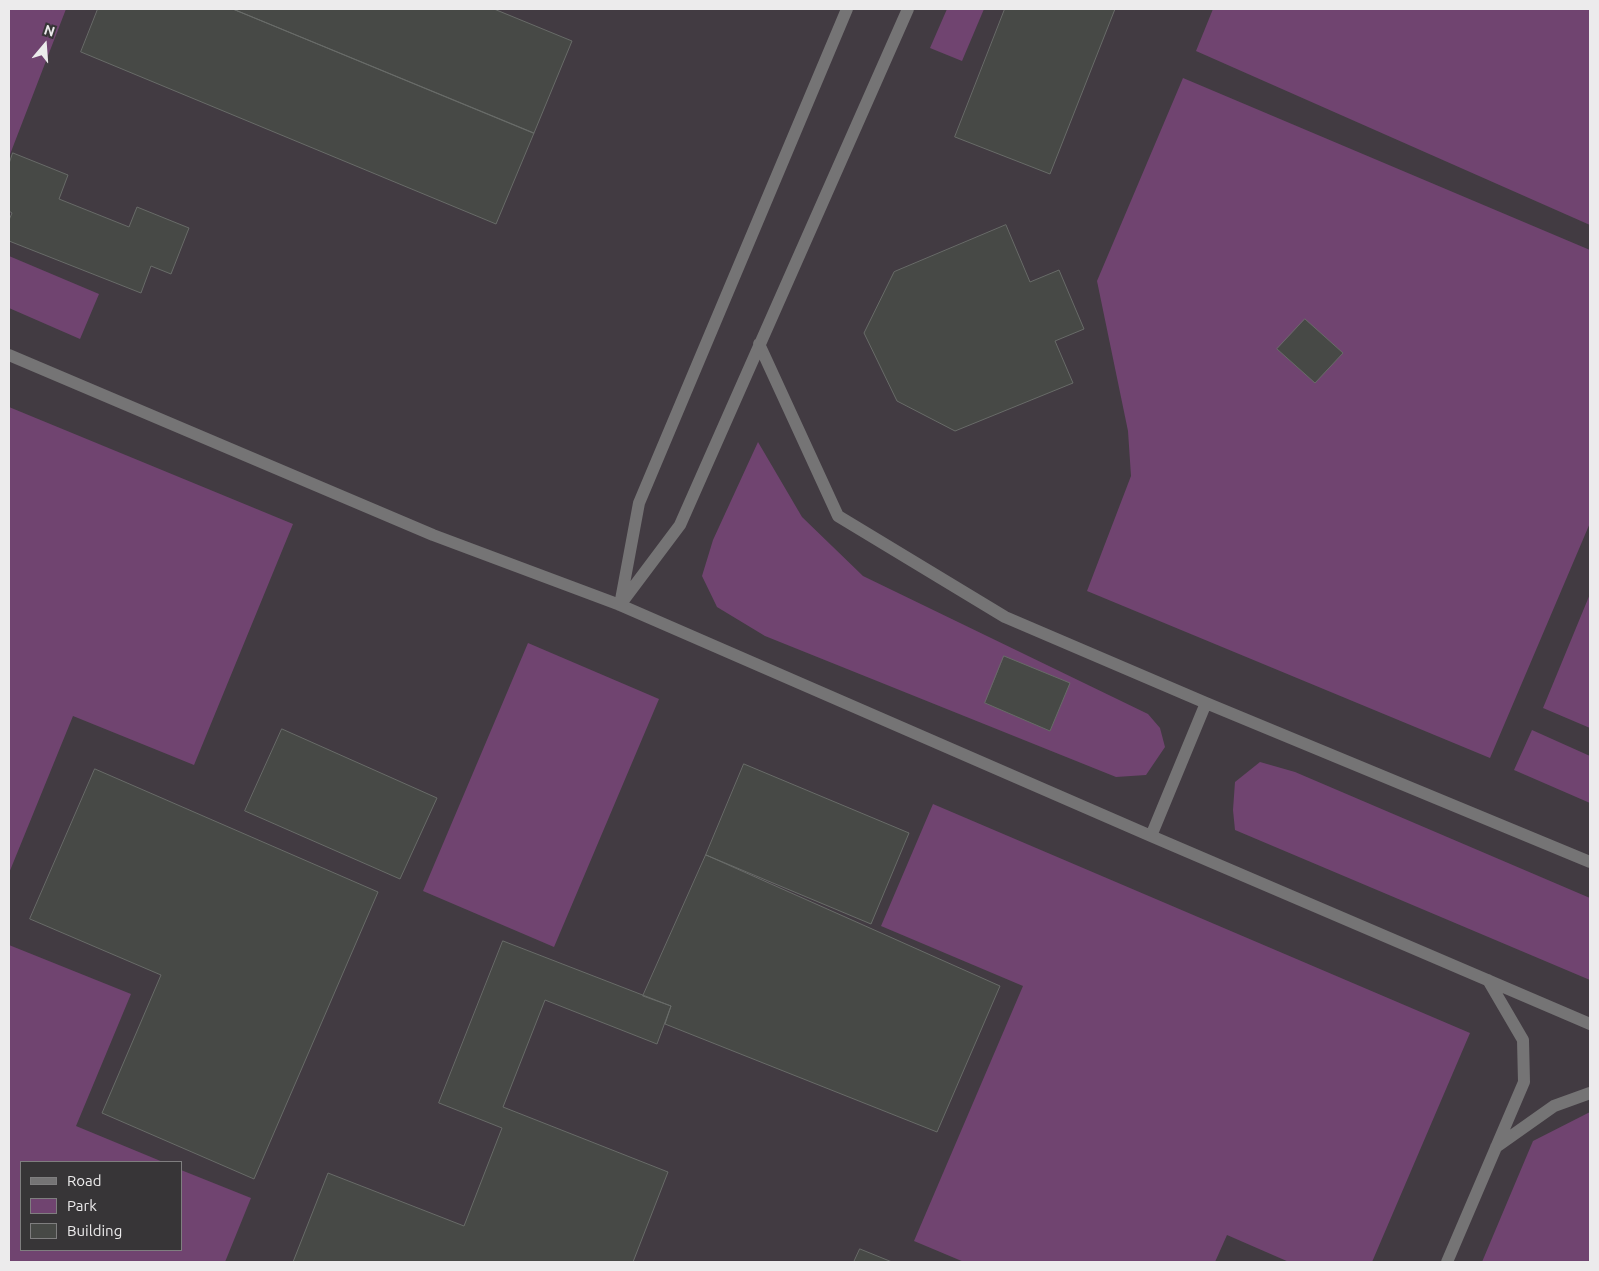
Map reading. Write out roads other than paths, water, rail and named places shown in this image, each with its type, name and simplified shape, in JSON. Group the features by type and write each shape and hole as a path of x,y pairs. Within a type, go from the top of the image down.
{"lane":[{"path":"620,605 638,503 847,9"},
{"path":"620,605 680,525 908,9"},
{"path":"759,344 838,516 1006,617 1206,703 1590,862"},
{"path":"9,355 433,535 620,605 1590,1024"},
{"path":"1151,836 1206,703"},
{"path":"1447,1262 1524,1082 1523,1040 1488,980"},
{"path":"1496,1147 1554,1106 1590,1093"}]}
